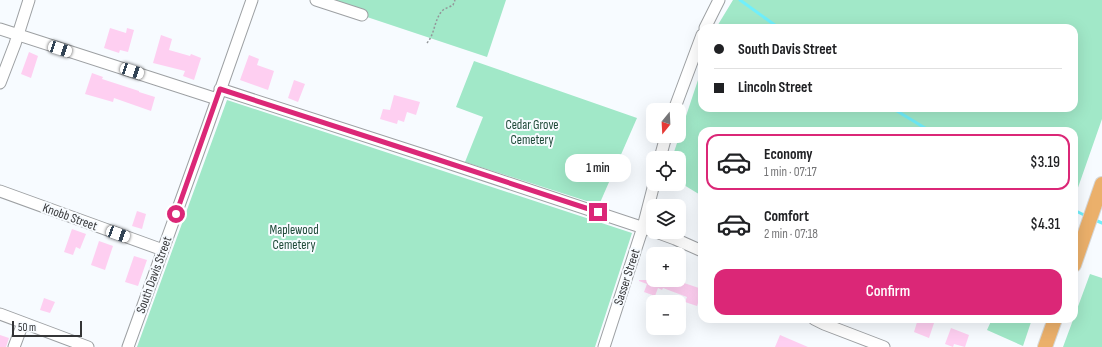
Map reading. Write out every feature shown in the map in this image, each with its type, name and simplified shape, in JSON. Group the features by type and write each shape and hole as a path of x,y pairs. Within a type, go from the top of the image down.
{"main road":[{"path":"1078,253 1102,184"},
{"path":"1045,347 1054,323"}],"street":[{"path":"0,83 18,35 28,0"},
{"name":"South Davis Street","path":"128,347 252,0"},
{"path":"316,0 362,15"},
{"path":"707,24 719,0"},
{"path":"0,29 433,158 646,228"},
{"path":"677,103 698,46"},
{"name":"Knobb Street","path":"0,191 163,250"},
{"name":"Sasser Street","path":"604,347 646,234"},
{"path":"675,239 698,249"},
{"path":"0,314 88,347"},
{"path":"14,347 23,323"},
{"path":"822,323 870,345 884,347"}],"path":[{"path":"427,43 433,34 440,14 444,9 453,5 455,0"}],"green space":[{"path":"316,0 506,0 487,57"},
{"path":"733,0 1102,0 1102,119 1078,188 1078,127 698,127 698,194 686,186 686,151 674,151 677,143 686,143 686,116 698,80 698,112 1078,112 1078,24 718,24"},
{"name":"Cedar Grove Cemetery","path":"474,61 637,118 599,205 465,162 483,117 456,107"},
{"name":"Maplewood Cemetery","path":"227,100 632,233 595,347 137,347"},
{"path":"1090,274 1102,278 1102,347 1063,347 1072,323 1078,323 1078,306"},
{"path":"990,323 1031,323 1023,346 987,330"}],"building":[{"path":"110,28 126,33 127,28 134,30 128,52 120,50 119,53 104,48"},
{"path":"161,35 172,39 169,50 190,56 191,54 201,58 194,80 183,76 185,71 153,63"},
{"path":"29,52 38,56 31,78 21,74"},
{"path":"249,55 259,59 257,65 274,71 268,90 240,80"},
{"path":"92,73 103,77 102,79 155,97 151,111 114,98 113,102 85,94"},
{"path":"294,80 305,84 298,102 288,98"},
{"path":"394,95 420,102 416,115 407,112 404,122 398,120 397,124 380,119 383,109 390,110"},
{"path":"137,211 146,214 142,229 132,226"},
{"path":"72,229 86,234 80,249 76,247 73,255 64,252"},
{"path":"99,241 113,246 105,270 91,265"},
{"path":"134,256 147,260 138,286 125,282"},
{"path":"639,280 646,280 646,284 639,281"},
{"path":"686,284 698,288 698,303 697,306 686,302 686,295 682,295 663,288 662,290 658,288 655,295 644,292 646,287 686,287"},
{"path":"44,298 55,302 50,313 40,310"},
{"path":"917,323 934,323 929,338 914,332"},
{"path":"951,328 969,335 965,347 954,344 953,347 945,344"},
{"path":"0,335 9,338 6,347 0,347"},
{"path":"780,335 808,347 775,347"}],"waterway":[{"path":"740,0 773,24"},
{"path":"899,112 923,127"},
{"path":"1078,212 1088,217"},
{"path":"1095,220 1102,223"}],"route":[{"path":"176,214 220,89 598,212"}]}
